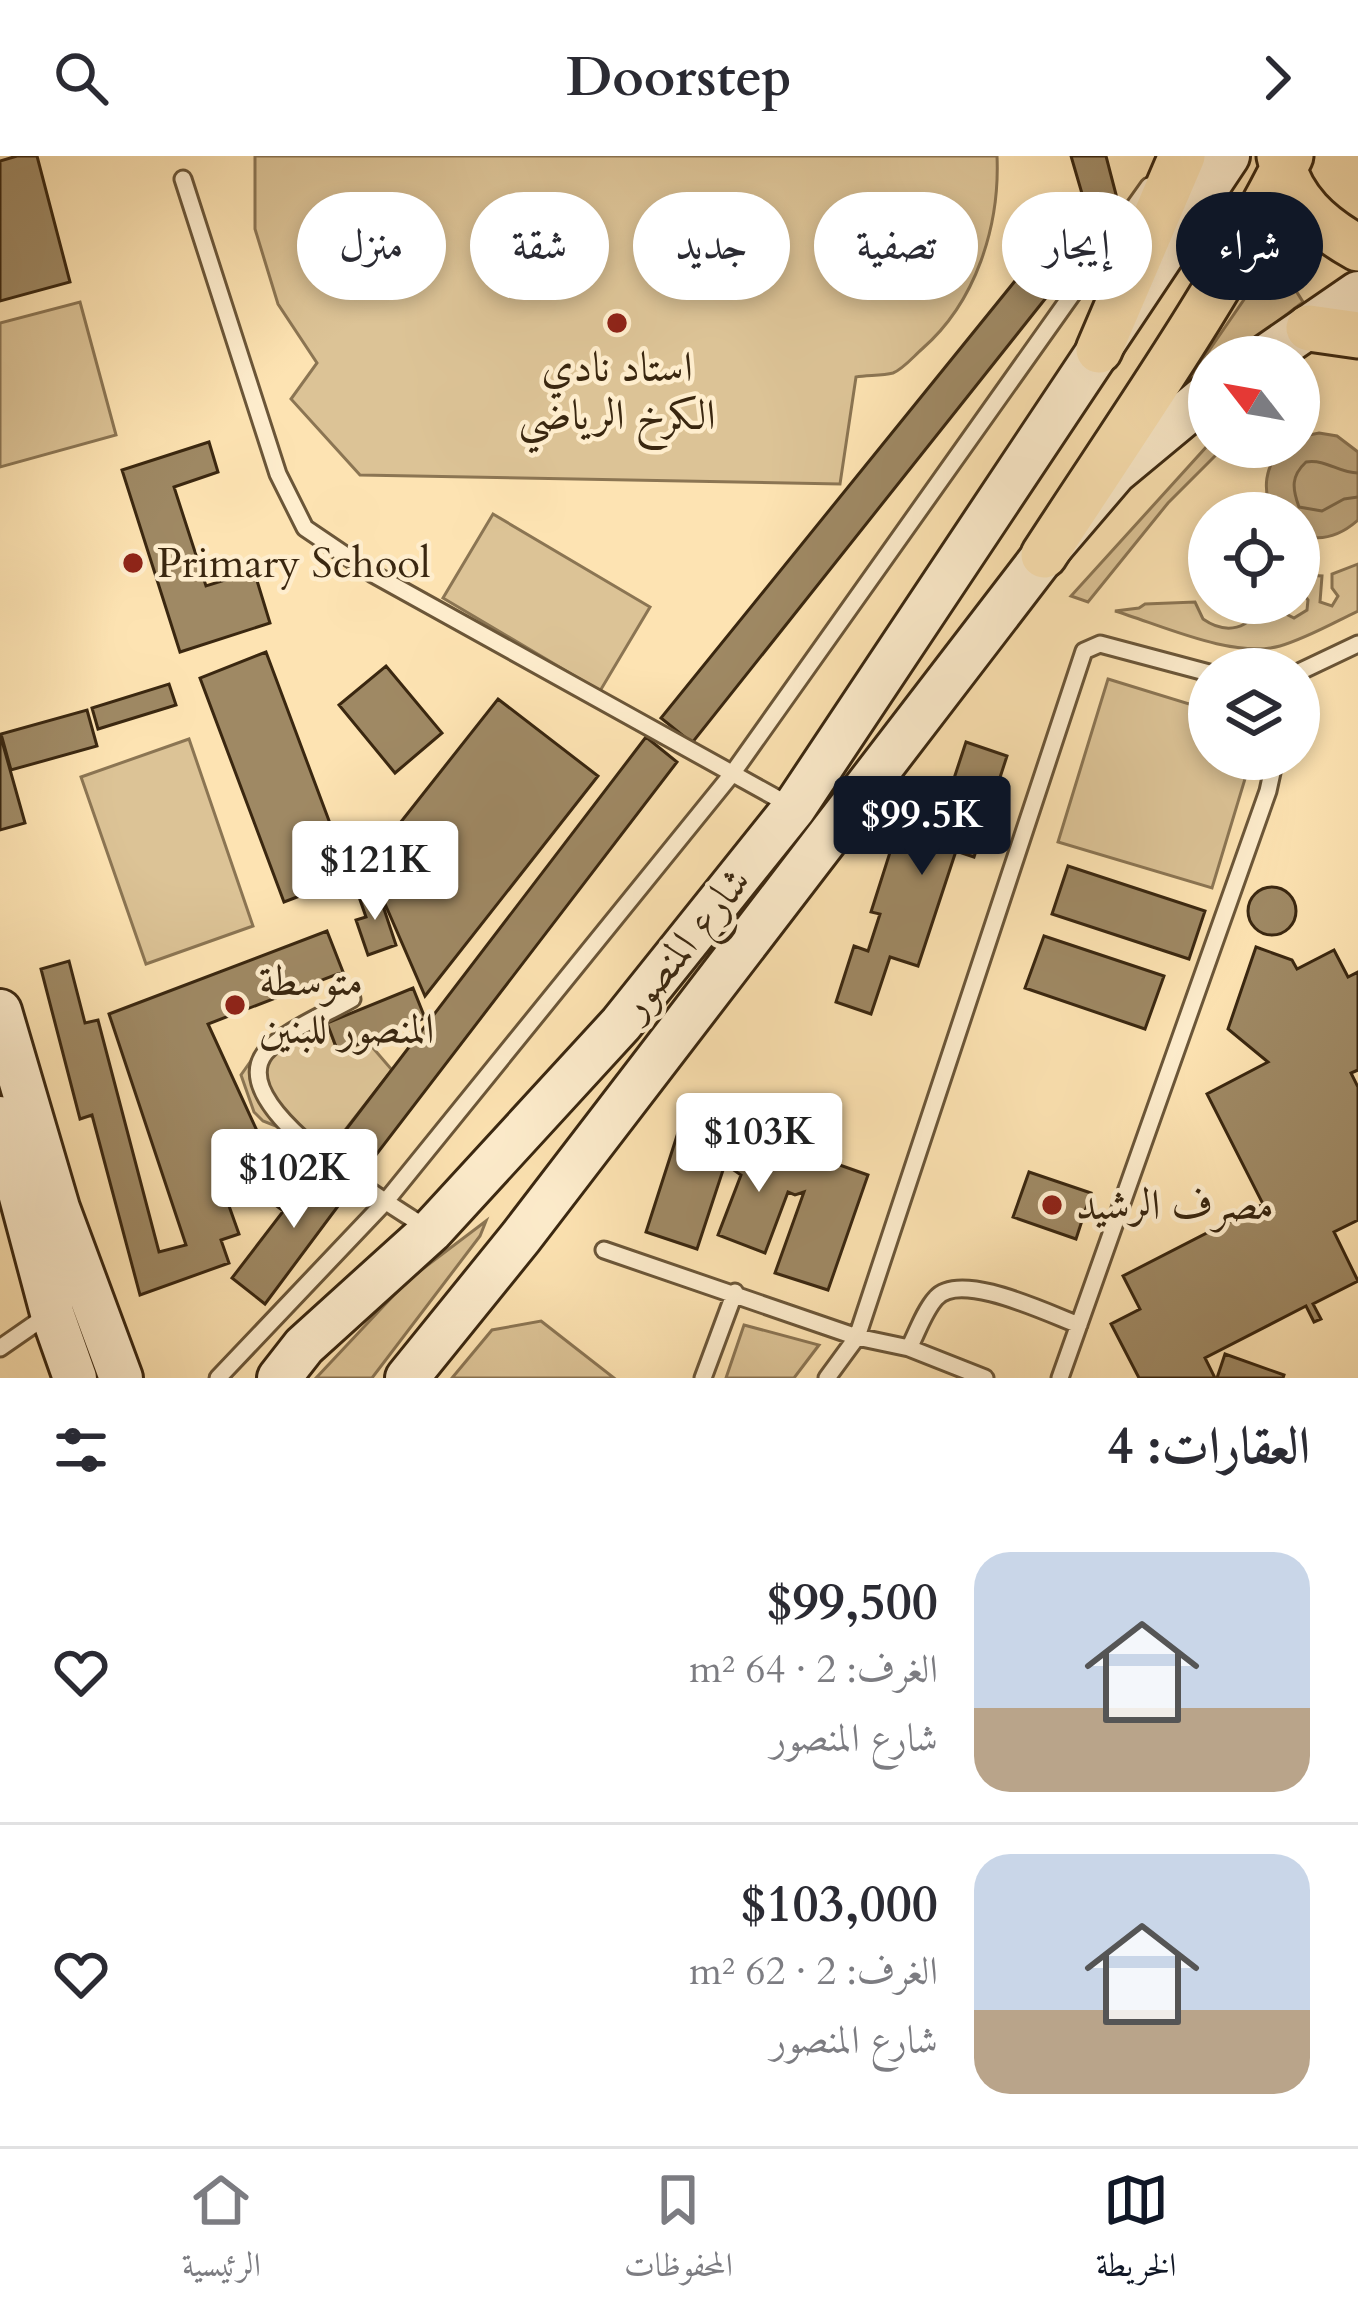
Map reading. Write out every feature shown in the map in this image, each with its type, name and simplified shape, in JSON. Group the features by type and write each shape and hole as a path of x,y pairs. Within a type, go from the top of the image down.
{"main road":[{"name":"شارع المنصور","path":"256,1378 291,1362 431,1231 621,1024 794,808 1228,156"},
{"path":"1284,161 1301,205 1328,232 1358,248"},
{"path":"1044,555 1214,294 1284,161"},
{"path":"1099,350 1170,164"},
{"path":"1297,336 1358,293"},
{"path":"1309,328 1358,335"},
{"name":"شارع المنصور","path":"407,1378 521,1237 1044,555 1114,472 1188,411"},
{"path":"0,1010 109,1376"},
{"path":"0,1118 11,1205 52,1313 109,1376"}],"lane":[{"path":"218,1378 386,1201 732,774 1170,164"},
{"path":"183,179 278,474 305,528 373,574 794,808"},
{"path":"827,1378 857,1337 1084,651 1100,644 1188,667"},
{"path":"1320,662 1358,644"},
{"path":"1060,1378 1270,780"},
{"path":"352,999 277,1042 263,1054 256,1073 266,1102 296,1136 431,1231"},
{"path":"604,1250 857,1337 909,1348 985,1378"},
{"path":"909,1348 934,1298 947,1289 979,1289 1079,1324"},
{"path":"703,1378 735,1292"},
{"path":"0,1348 52,1313"}],"shaded area":[{"name":"استاد نادي الكرخ الرياضي","path":"255,156 997,156 994,209 978,268 978,192 814,192 814,300 962,300 941,330 900,369 856,377 840,484 360,475 291,399 317,363 278,304 255,229"},
{"path":"1244,300 1303,302 1258,336 1219,336"},
{"path":"80,302 116,435 0,467 0,323"},
{"path":"1188,467 1203,468 1168,503 1088,602 1071,596"},
{"path":"493,514 650,607 600,691 443,598"},
{"path":"1358,564 1358,611 1280,646 1219,644 1115,611 1188,602 1188,624 1229,628 1320,624 1320,602 1332,606 1338,596 1332,588 1332,574"},
{"path":"1108,679 1188,704 1188,780 1245,780 1212,888 1058,842"},
{"path":"189,739 253,926 146,964 81,777"},
{"path":"327,1023 338,1052 367,1041 392,1070 331,1148 263,1121 254,1112 241,1075 253,1058"},
{"path":"486,1221 480,1236 372,1378 316,1378 408,1280"},
{"path":"541,1321 614,1378 452,1378 492,1330"},
{"path":"744,1325 819,1345 794,1378 726,1378"}],"water":[{"path":"1320,433 1337,436 1358,452 1358,520 1320,537 1320,492 1267,492 1269,470 1320,468"}],"building":[{"path":"37,156 70,282 0,301 0,161"},
{"path":"1071,156 1106,156 1115,192 1082,192"},
{"path":"1002,297 1044,300 692,743 661,718"},
{"path":"209,442 218,472 174,487 206,586 254,571 270,623 180,652 122,470"},
{"path":"266,652 350,877 284,902 200,678"},
{"path":"386,666 442,733 395,773 339,705"},
{"path":"169,684 176,705 98,729 92,708"},
{"path":"498,699 598,776 425,996 379,890 395,871 374,856"},
{"path":"87,710 97,746 11,770 1,734"},
{"path":"0,734 25,823 0,830"},
{"path":"646,737 677,762 366,1168 335,1144"},
{"path":"966,742 1007,756 974,857 956,851 918,966 890,957 871,1014 836,1002 854,946 868,951 880,914 871,912 892,846 912,852 919,830 935,836"},
{"path":"1068,866 1205,911 1189,959 1052,914"},
{"path":"1272,887 1289,894 1296,911 1289,928 1272,935 1255,928 1248,911 1255,894"},
{"path":"377,888 396,945 368,955 356,920 366,917 358,894"},
{"path":"327,931 343,972 208,1024 258,1133 311,1171 282,1210 230,1172 218,1175 239,1234 221,1240 229,1263 140,1295 92,1115 80,1119 41,969 69,961 85,1023 98,1020 159,1252 186,1245 109,1014"},
{"path":"1044,936 1164,976 1145,1029 1025,988"},
{"path":"1256,947 1292,960 1297,969 1334,950 1348,977 1358,972 1358,1070 1351,1073 1358,1087 1358,1220 1334,1232 1358,1281 1313,1304 1321,1319 1314,1322 1306,1306 1205,1358 1215,1378 1139,1378 1111,1324 1140,1309 1123,1276 1263,1204 1207,1094 1268,1062 1228,1029"},
{"path":"413,988 425,1018 338,1052 327,1023"},
{"path":"684,1114 744,1133 788,1118 814,1156 868,1175 828,1290 775,1273 804,1192 788,1192 765,1253 718,1235 741,1175 725,1164 697,1249 646,1232"},
{"path":"324,1158 356,1182 265,1304 232,1278"},
{"name":"مصرف الرشيد","path":"1029,1172 1091,1193 1076,1239 1013,1217"},
{"path":"1225,1354 1284,1375 1283,1378 1217,1378"}],"place":[{"name":"استاد نادي الكرخ الرياضي","path":"617,323"},
{"name":"Primary School","path":"133,563"},
{"name":"متوسطة المنصور للبنين","path":"235,1005"},
{"name":"مصرف الرشيد","path":"1052,1205"}]}
